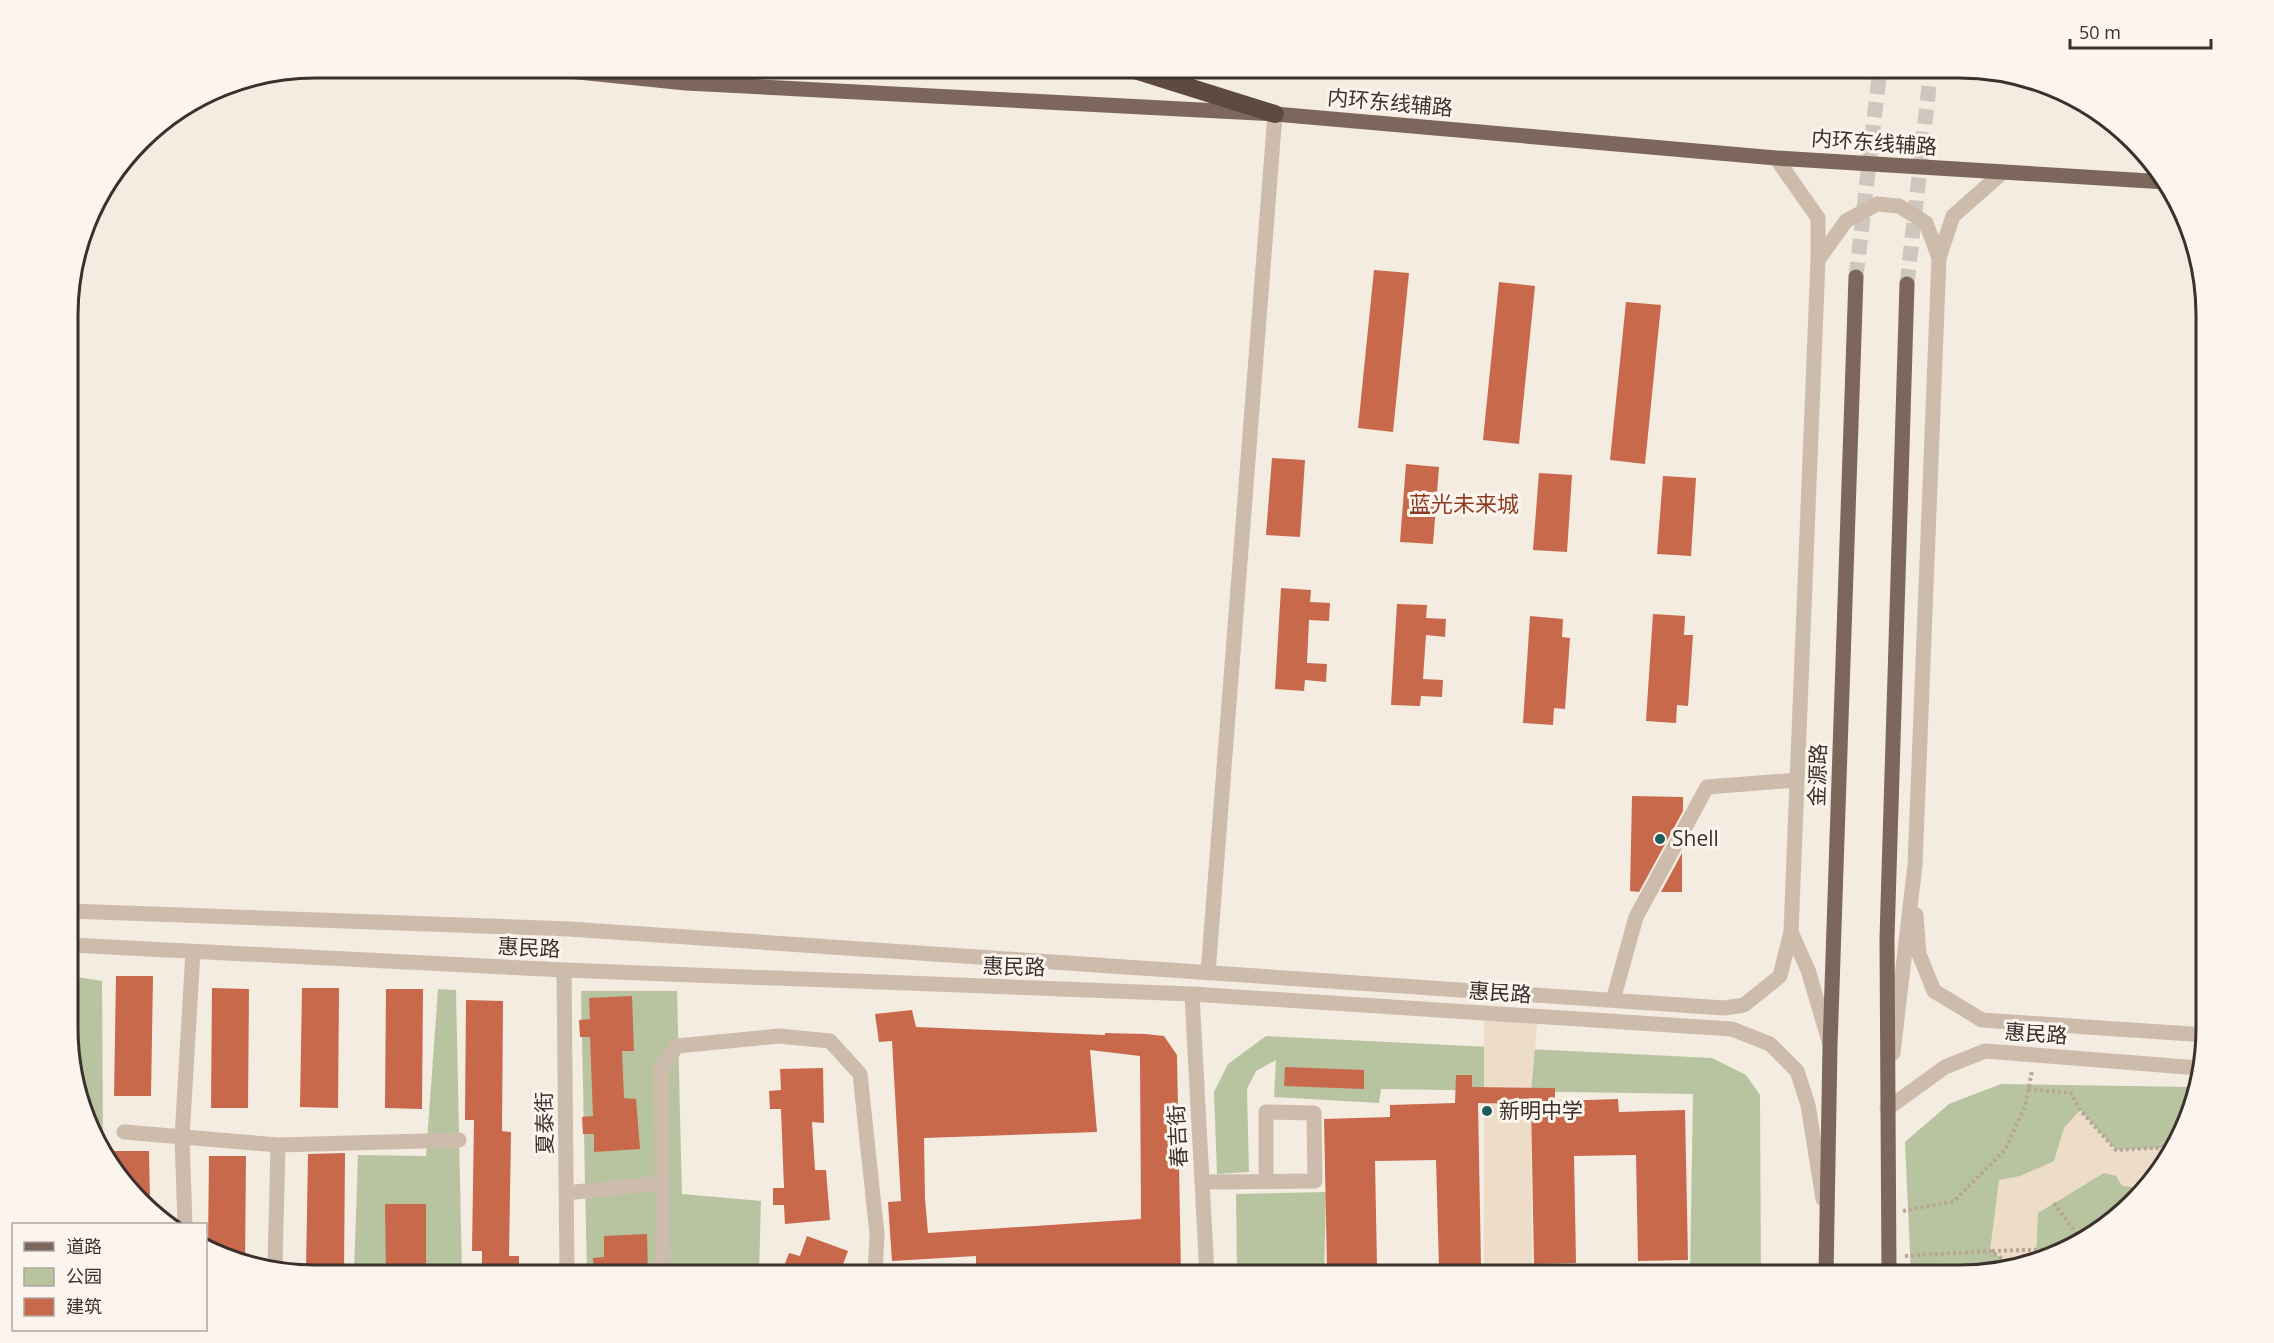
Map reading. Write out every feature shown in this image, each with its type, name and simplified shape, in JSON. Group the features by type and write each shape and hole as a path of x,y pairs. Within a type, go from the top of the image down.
{"highway":[{"path":"1160,78 1275,114"}],"main road":[{"name":"内环东线辅路","path":"637,78 686,83 1275,114 1776,158 2154,181"},
{"name":"金源路","path":"1826,1265 1830,1046 1856,277"},
{"path":"1889,1265 1887,938 1907,284"}],"street":[{"path":"1208,973 1275,114"},
{"path":"1776,158 1818,218 1791,932 1808,970 1830,1046"},
{"path":"1887,1109 1913,879 1939,258 1953,216 2003,172"},
{"path":"1818,260 1846,220 1878,204 1899,206 1926,223 1939,258"},
{"path":"1613,1000 1635,916 1707,787 1797,780"},
{"path":"1913,879 1919,954 1934,991 1982,1020 2196,1034"},
{"name":"惠民路","path":"78,911 568,930 1724,1008 1744,1005 1780,976 1791,932"},
{"name":"惠民路","path":"78,945 564,970 1192,994 1732,1029 1770,1044 1797,1071 1808,1105 1826,1214"},
{"path":"185,1223 182,1137 194,952"},
{"name":"夏泰街","path":"564,970 567,1265"},
{"name":"春吉街","path":"1192,994 1206,1265"},
{"path":"663,1265 661,1068 677,1046 779,1036 830,1041 860,1074 877,1234 875,1265"},
{"name":"惠民路","path":"1887,1109 1945,1068 1985,1051 2192,1067"},
{"path":"1202,1182 1315,1181 1314,1113 1266,1112 1266,1180"},
{"path":"124,1132 278,1145 459,1140"},
{"path":"275,1261 278,1145"},
{"path":"566,1193 662,1183"}],"path":[{"path":"1888,1214 1954,1201 2005,1150 2025,1106 2035,1055"},
{"path":"2028,1089 2072,1093 2080,1110 2116,1150 2163,1148"},
{"path":"2054,1203 2076,1233"},
{"path":"1889,1257 2042,1250"},
{"path":"1990,1251 2005,1260"}],"green space":[{"path":"78,977 102,981 103,1134 86,1089 80,1059"},
{"path":"438,989 456,990 462,1265 354,1265 358,1155 426,1156"},
{"path":"581,991 677,991 682,1194 761,1201 759,1265 587,1265"},
{"path":"1266,1036 1712,1058 1746,1075 1760,1095 1761,1265 1690,1265 1693,1094 1381,1089 1379,1103 1274,1097 1276,1060 1256,1071 1247,1089 1249,1172 1217,1174 1214,1092 1228,1064"},
{"path":"2001,1084 2188,1087 2172,1133 2147,1172 2115,1206 2090,1225 2064,1241 2020,1257 1990,1263 1911,1265 1905,1142 1949,1104"},
{"path":"1326,1192 1324,1265 1237,1265 1236,1194"}],"shaded area":[{"path":"1484,1013 1538,1016 1531,1092 1532,1265 1484,1265"},
{"path":"2080,1110 2116,1150 2163,1148 2134,1187 2122,1186 2116,1176 2104,1173 2038,1213 2036,1252 2005,1260 1990,1251 1999,1180 2020,1176 2054,1161 2064,1128"}],"building":[{"path":"1374,270 1409,273 1393,432 1358,428"},
{"path":"1499,282 1535,286 1519,444 1483,440"},
{"path":"1626,302 1661,305 1645,464 1610,460"},
{"path":"1272,458 1305,460 1300,537 1266,535"},
{"path":"1406,464 1439,467 1433,544 1400,542"},
{"path":"1539,473 1572,475 1567,552 1533,550"},
{"path":"1663,476 1696,478 1691,556 1657,554"},
{"path":"1281,588 1311,590 1310,602 1330,603 1329,621 1309,620 1307,663 1327,664 1326,682 1305,680 1304,691 1275,689"},
{"path":"1397,604 1427,605 1426,618 1446,619 1445,637 1426,635 1423,679 1443,680 1442,697 1421,696 1420,706 1391,705"},
{"path":"1653,614 1685,616 1684,635 1693,635 1688,706 1677,705 1676,723 1646,721"},
{"path":"1530,616 1563,619 1562,637 1570,638 1565,709 1554,708 1553,725 1523,723"},
{"path":"1632,796 1683,797 1683,811 1639,892 1630,891"},
{"path":"1682,853 1682,892 1661,892"},
{"path":"116,976 153,976 151,1096 114,1096"},
{"path":"212,988 249,989 248,1108 211,1108"},
{"path":"302,988 339,988 338,1108 300,1107"},
{"path":"386,989 423,989 422,1109 385,1108"},
{"path":"632,996 634,1051 622,1051 624,1098 636,1099 640,1149 594,1152 594,1134 583,1134 582,1117 593,1116 590,1037 580,1037 579,1020 590,1019 589,998"},
{"path":"466,1000 503,1001 502,1131 511,1132 509,1256 519,1256 519,1265 482,1265 482,1251 472,1251 474,1120 465,1120"},
{"path":"912,1010 916,1027 1164,1036 1177,1055 1181,1265 976,1265 976,1256 892,1261 888,1202 901,1201 892,1041 879,1042 875,1014","holes":["1090,1050 1140,1056 1141,1219 928,1233 924,1138 1097,1132"]},
{"path":"1285,1067 1364,1070 1364,1089 1284,1086"},
{"path":"823,1068 824,1123 812,1122 815,1170 826,1170 830,1220 785,1224 784,1205 773,1205 773,1188 784,1188 781,1109 770,1109 769,1091 781,1090 780,1069"},
{"path":"1456,1075 1472,1075 1472,1087 1555,1088 1555,1101 1618,1099 1619,1112 1685,1110 1688,1260 1638,1261 1636,1155 1574,1156 1576,1263 1534,1264 1531,1104 1478,1103 1481,1265 1439,1265 1436,1160 1375,1161 1377,1265 1327,1265 1324,1119 1390,1117 1390,1105 1455,1103"},
{"path":"113,1151 149,1151 150,1197 127,1172"},
{"path":"345,1153 344,1265 306,1264 308,1154"},
{"path":"209,1156 246,1156 245,1254 208,1240"},
{"path":"385,1204 426,1204 426,1265 386,1265"},
{"path":"647,1234 648,1265 593,1265 593,1258 604,1257 604,1236"},
{"path":"807,1236 848,1251 843,1265 784,1265 789,1253 800,1256"}],"tunnel":[{"path":"1856,277 1879,78"},
{"path":"1907,284 1930,78"}],"place":[{"name":"Shell","path":"1660,839"},
{"name":"新明中学","path":"1487,1111"}],"district":[{"name":"蓝光未来城","path":"1464,504"}]}
